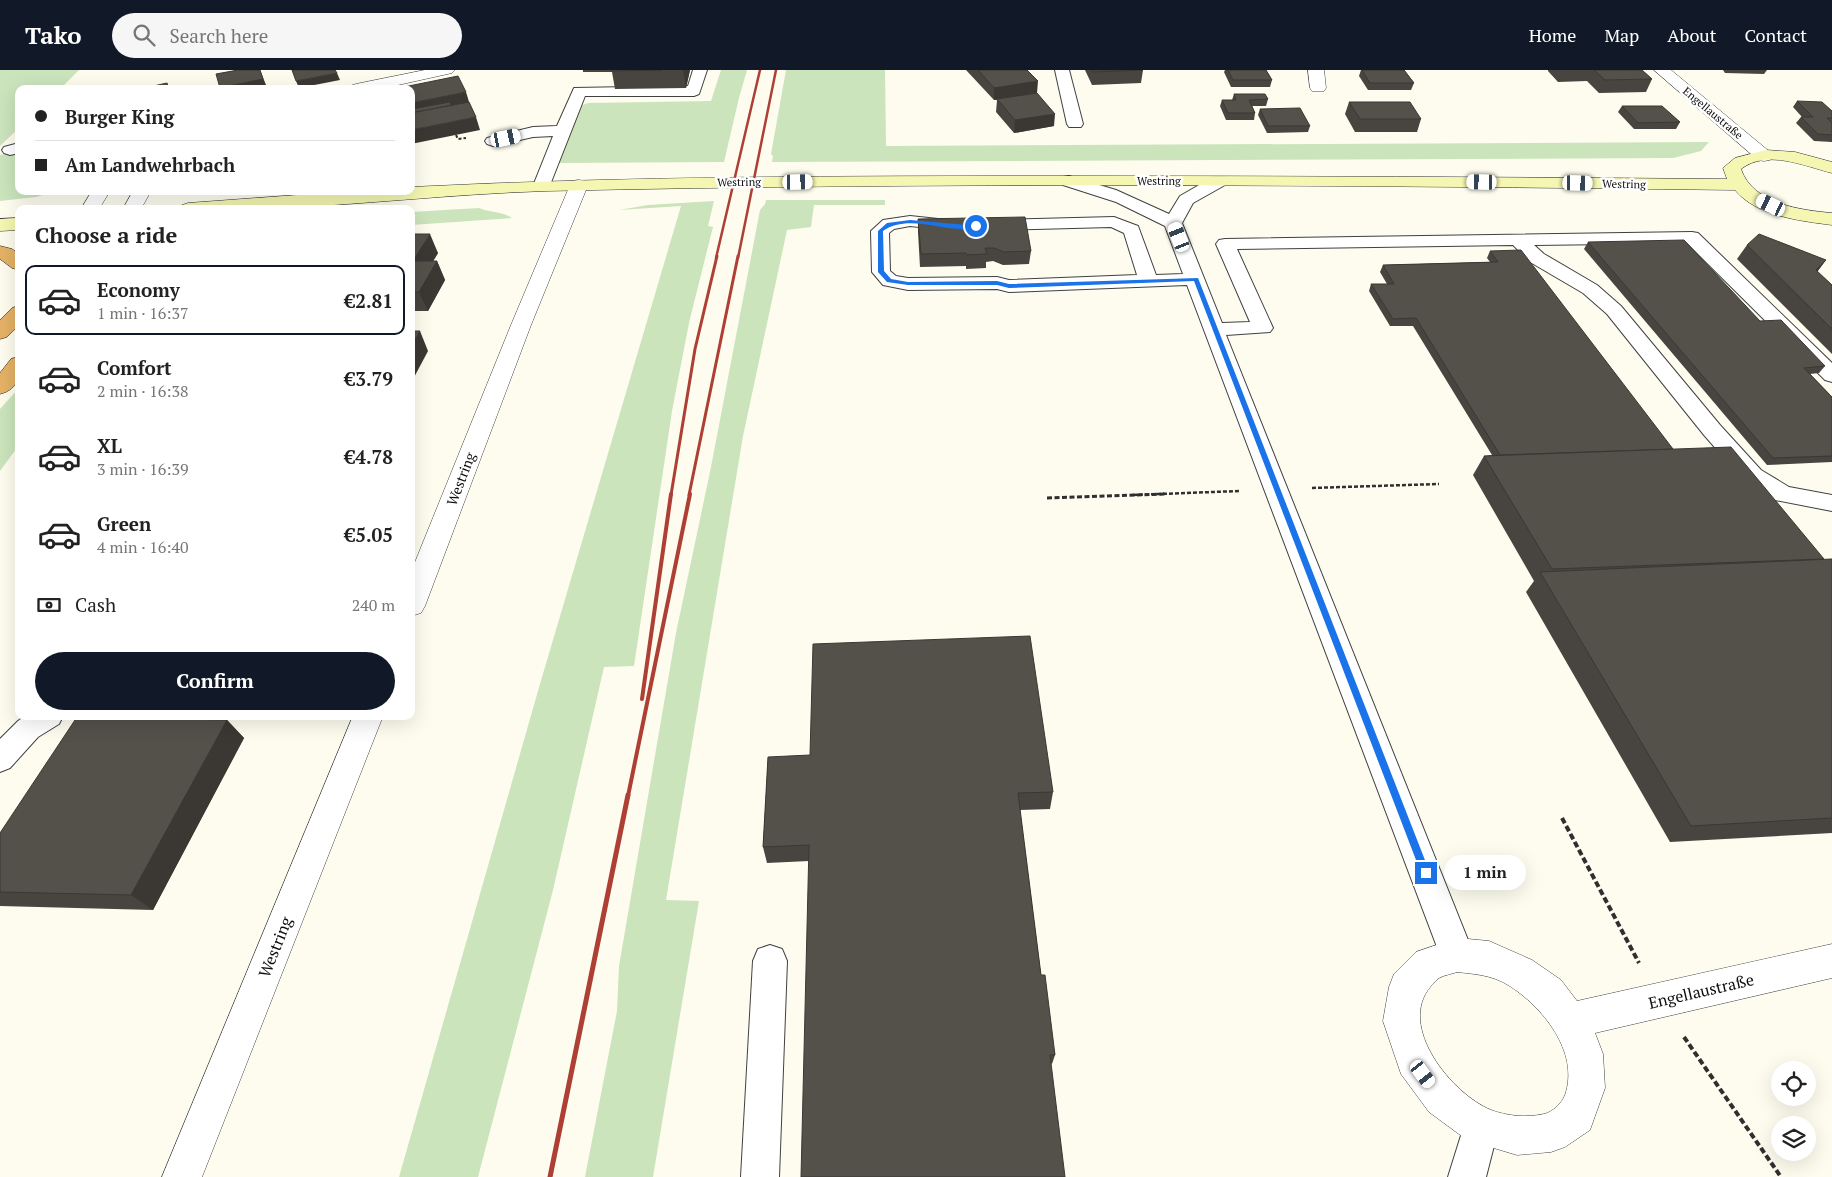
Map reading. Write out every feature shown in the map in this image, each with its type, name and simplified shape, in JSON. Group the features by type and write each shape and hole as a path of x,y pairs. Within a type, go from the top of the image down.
{"highway":[{"path":"0,252 5,253 15,261"},
{"path":"0,333 15,316"},
{"path":"0,387 15,369"}],"main road":[{"path":"1832,168 1795,158 1764,156 1751,157 1738,162 1732,168 1733,178 1754,197 1796,214 1832,219"},
{"name":"Westring","path":"415,192 579,185 947,180 1739,185"},
{"name":"Westring","path":"241,205 374,195"},
{"path":"0,225 15,224"}],"street":[{"path":"375,85 447,70"},
{"path":"1316,70 1318,88"},
{"name":"Engellaustraße","path":"1662,70 1764,156"},
{"name":"Westring","path":"415,596 521,325 579,185"},
{"name":"Westring","path":"182,1177 366,720"},
{"path":"1457,955 1489,958 1520,972 1548,993 1570,1021 1585,1054 1586,1088 1576,1116 1551,1133 1517,1136 1481,1126 1442,1099 1414,1061 1401,1022 1407,987 1428,964 1457,955"},
{"name":"Engellaustraße","path":"1570,1021 1832,961"}],"lane":[{"path":"542,186 579,91 694,91 700,70"},
{"path":"1062,70 1075,124"},
{"path":"493,140 533,132 562,131"},
{"path":"1069,181 1099,188 1151,210 1173,223 1216,329 1457,955"},
{"path":"1173,223 1186,200 1219,181"},
{"path":"1148,280 1132,230 1114,222 957,226 910,221 889,224 880,231 881,272 890,281 908,284 997,283 1009,286 1196,279"},
{"path":"1216,329 1262,328 1226,244 1692,237 1832,375"},
{"path":"1518,240 1538,258 1590,289 1614,310 1712,430 1754,476 1783,494 1832,503"},
{"path":"0,760 28,729 43,720"},
{"path":"760,1177 770,961"},
{"path":"1467,1177 1481,1126"}],"green space":[{"path":"0,70 79,70 64,85 15,85 15,132 0,146"},
{"path":"721,70 747,70 724,162 559,163 580,106 588,103 711,101"},
{"path":"786,70 885,70 886,146 1709,142 1701,151 1673,158 772,162 773,156 771,154"},
{"path":"15,153 15,195 43,195 0,201 0,155"},
{"path":"766,200 885,200 885,205 814,205 811,227 787,230 743,436 666,900 699,901 653,1177 585,1177 617,1011 619,966 676,633 711,467 760,210"},
{"path":"714,201 708,226 713,227 689,323 672,411 634,666 604,667 553,890 478,1177 399,1177 540,684 681,206 619,210 648,205"},
{"path":"479,208 504,214 512,218 415,225 415,212"},
{"path":"15,392 15,450 0,471 0,409"}],"building":[{"path":"238,70 260,70 263,79 234,85 219,85 216,74"},
{"path":"292,70 335,70 337,73 296,81"},
{"path":"612,70 662,70 611,71"},
{"path":"978,70 1027,70 1038,81 994,88"},
{"path":"1092,70 1143,70 1093,72"},
{"path":"1228,70 1266,70 1272,80 1233,80"},
{"path":"1362,70 1404,70 1414,83 1370,83"},
{"path":"1594,70 1642,70 1652,79 1605,80"},
{"path":"458,76 466,92 415,102 414,85"},
{"path":"1037,93 1055,114 1015,120 997,99"},
{"path":"1234,94 1265,94 1268,99 1249,100 1255,113 1228,113 1222,100 1236,100"},
{"path":"1797,101 1822,102 1832,111 1832,118 1827,118 1832,123 1832,135 1818,134 1801,117 1813,117"},
{"path":"450,102 451,105 415,113 415,108"},
{"path":"469,102 476,117 415,129 415,112"},
{"path":"1349,102 1410,102 1421,119 1360,119"},
{"path":"1622,106 1662,106 1680,122 1638,123"},
{"path":"1300,108 1310,126 1268,126 1260,109"},
{"path":"1025,217 1031,251 1004,252 994,248 985,248 987,254 921,254 918,219"},
{"path":"415,234 430,234 415,258"},
{"path":"1759,234 1826,260 1816,270 1832,285 1832,329 1747,245"},
{"path":"1684,240 1760,321 1781,320 1825,366 1804,368 1832,397 1832,456 1773,458 1588,242"},
{"path":"1521,250 1673,449 1500,455 1416,318 1393,319 1371,284 1394,284 1383,265 1498,262 1490,251"},
{"path":"415,261 437,261 419,292 415,292"},
{"path":"415,331 420,331 415,339"},
{"path":"1731,447 1824,559 1552,569 1484,456"},
{"path":"1832,559 1832,818 1691,826 1540,572"},
{"path":"1030,636 1053,792 1018,793 1041,975 1045,975 1055,1055 1050,1055 1065,1177 801,1177 809,845 763,847 768,757 810,755 813,644"},
{"path":"75,720 227,720 131,895 0,892 0,833"}],"railway":[{"path":"716,258 760,70"},
{"path":"738,258 776,70"},
{"path":"671,495 695,349 717,256"},
{"path":"689,495 738,256"},
{"path":"642,699 671,494"},
{"path":"628,796 690,494"},
{"path":"550,1177 628,795"}],"route":[{"path":"976,226 910,221 889,224 880,231 881,272 890,281 908,284 997,283 1009,286 1196,279 1426,873"}]}
